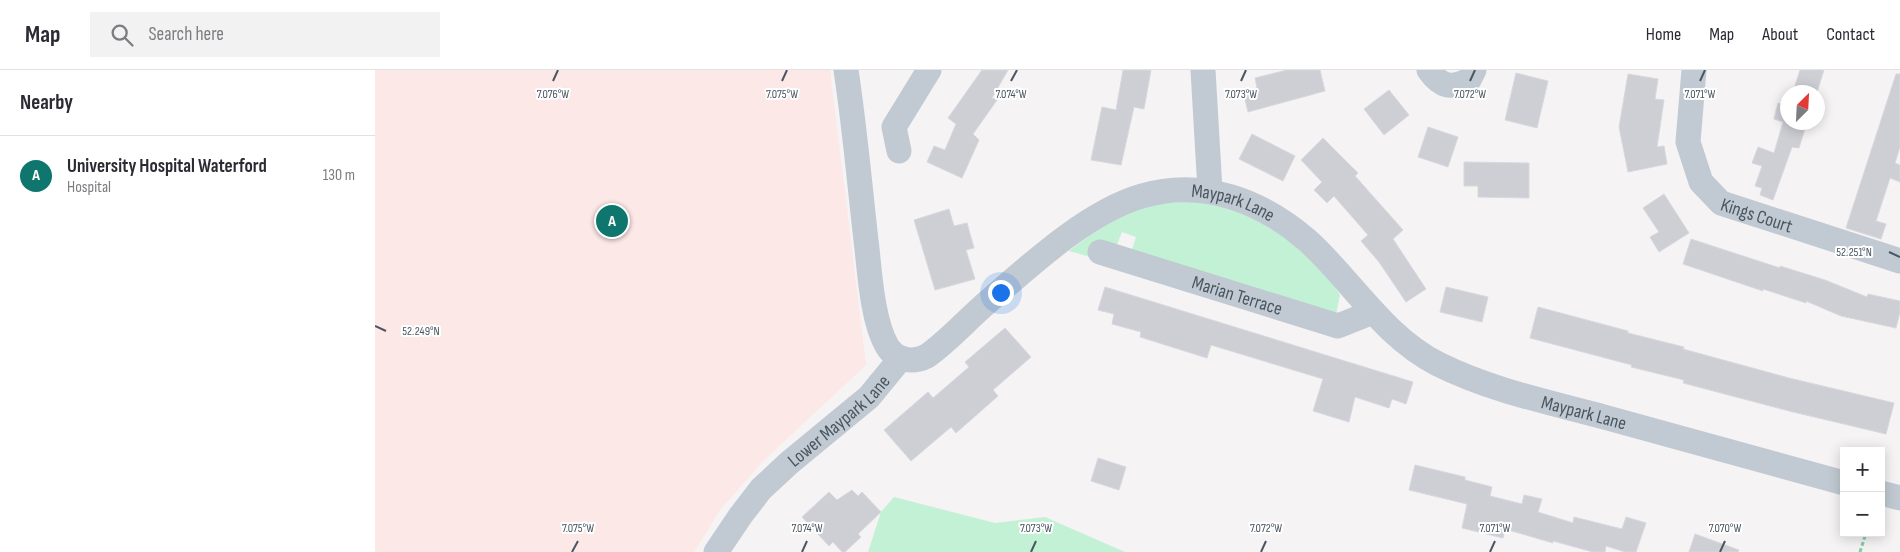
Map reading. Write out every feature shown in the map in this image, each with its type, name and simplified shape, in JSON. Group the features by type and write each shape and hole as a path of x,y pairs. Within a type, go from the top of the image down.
{"street":[{"path":"846,70 857,148 873,295 883,338 891,351 901,358"},
{"path":"899,151 894,127 929,70"},
{"path":"1203,70 1210,190"},
{"path":"1429,70 1441,83 1451,86 1469,80 1474,70"},
{"name":"Kings Court","path":"1694,70 1688,142 1701,182 1721,203 1900,261"},
{"name":"Maypark Lane","path":"901,358 914,361 927,356 1044,255 1105,212 1141,196 1159,192 1210,190 1247,202 1285,224 1323,255 1390,330 1421,354 1451,370 1518,394 1840,482"},
{"name":"Marian Terrace","path":"1100,252 1338,326 1373,312"},
{"name":"Lower Maypark Lane","path":"716,552 750,502 772,478 869,397 901,358"},
{"path":"1885,494 1900,498"}],"path":[{"path":"1860,552 1865,537"}],"shaded area":[{"path":"375,70 830,70 866,365 762,462 720,510 694,552 375,552"}],"green space":[{"path":"1194,201 1225,205 1253,217 1299,247 1334,285 1340,295 1336,315 1131,252 1136,237 1122,232 1116,247 1094,258 1069,251 1100,229 1135,211 1159,204"},
{"path":"894,497 995,523 1045,517 1125,552 868,552 881,512"}],"building":[{"path":"982,70 1008,70 992,98 997,100 973,134 979,140 962,178 927,162 934,146 945,150 956,124 948,118"},
{"path":"1123,70 1151,70 1144,109 1134,107 1121,165 1091,160 1102,107 1116,110"},
{"path":"1287,70 1320,70 1325,91 1248,112 1243,91 1257,88 1255,78"},
{"path":"1800,70 1824,70 1819,85 1795,85"},
{"path":"1516,73 1548,81 1537,128 1505,120"},
{"path":"1628,74 1658,79 1655,99 1664,100 1657,147 1664,146 1667,164 1628,172 1619,127"},
{"path":"1896,74 1900,74 1900,147 1895,163 1900,165 1900,182 1890,178 1876,221 1886,224 1881,239 1846,228"},
{"path":"1389,90 1409,115 1384,135 1364,109"},
{"path":"1778,103 1780,104 1780,121 1774,119"},
{"path":"1428,127 1458,137 1448,167 1418,157"},
{"path":"1781,130 1805,130 1799,148 1792,147 1773,200 1760,195 1762,188 1755,186 1762,166 1752,163 1758,147 1774,153"},
{"path":"1252,134 1295,156 1283,181 1239,159"},
{"path":"1323,138 1358,173 1355,176 1403,230 1393,239 1426,289 1406,302 1379,262 1361,241 1368,235 1334,196 1327,203 1314,190 1322,182 1301,160"},
{"path":"1464,162 1529,163 1529,198 1478,197 1478,186 1464,186"},
{"path":"1664,194 1689,233 1659,252 1650,237 1659,232 1643,208"},
{"path":"949,209 954,226 967,223 974,248 966,250 975,279 935,290 914,220"},
{"path":"1691,239 1780,268 1780,266 1825,280 1867,297 1868,294 1900,301 1900,312 1896,328 1841,316 1806,301 1806,303 1763,289 1763,291 1683,264"},
{"path":"1105,287 1413,382 1406,404 1392,399 1389,408 1355,397 1349,422 1313,411 1323,379 1211,345 1207,358 1140,337 1141,332 1112,324 1114,314 1098,310"},
{"path":"1446,287 1488,297 1482,322 1440,312"},
{"path":"1538,307 1789,378 1894,403 1886,434 1683,383 1684,380 1530,338"},
{"path":"1005,328 1031,357 993,390 998,396 956,433 951,427 911,461 884,430 928,392 933,398 969,367 965,362"},
{"path":"1098,458 1126,467 1119,490 1091,481"},
{"path":"1415,465 1465,477 1465,480 1492,487 1490,496 1522,504 1524,495 1542,499 1538,512 1573,523 1574,517 1622,529 1626,517 1646,523 1636,552 1625,552 1606,546 1605,552 1593,552 1505,529 1503,538 1462,528 1467,504 1409,490"},
{"path":"852,490 858,496 862,492 881,512 858,534 861,537 845,552 842,552 833,542 829,546 802,517 829,492 837,500"},
{"path":"1695,534 1739,550 1738,552 1689,552"}],"place":[{"name":"University Hospital Waterford","path":"612,221"}]}
